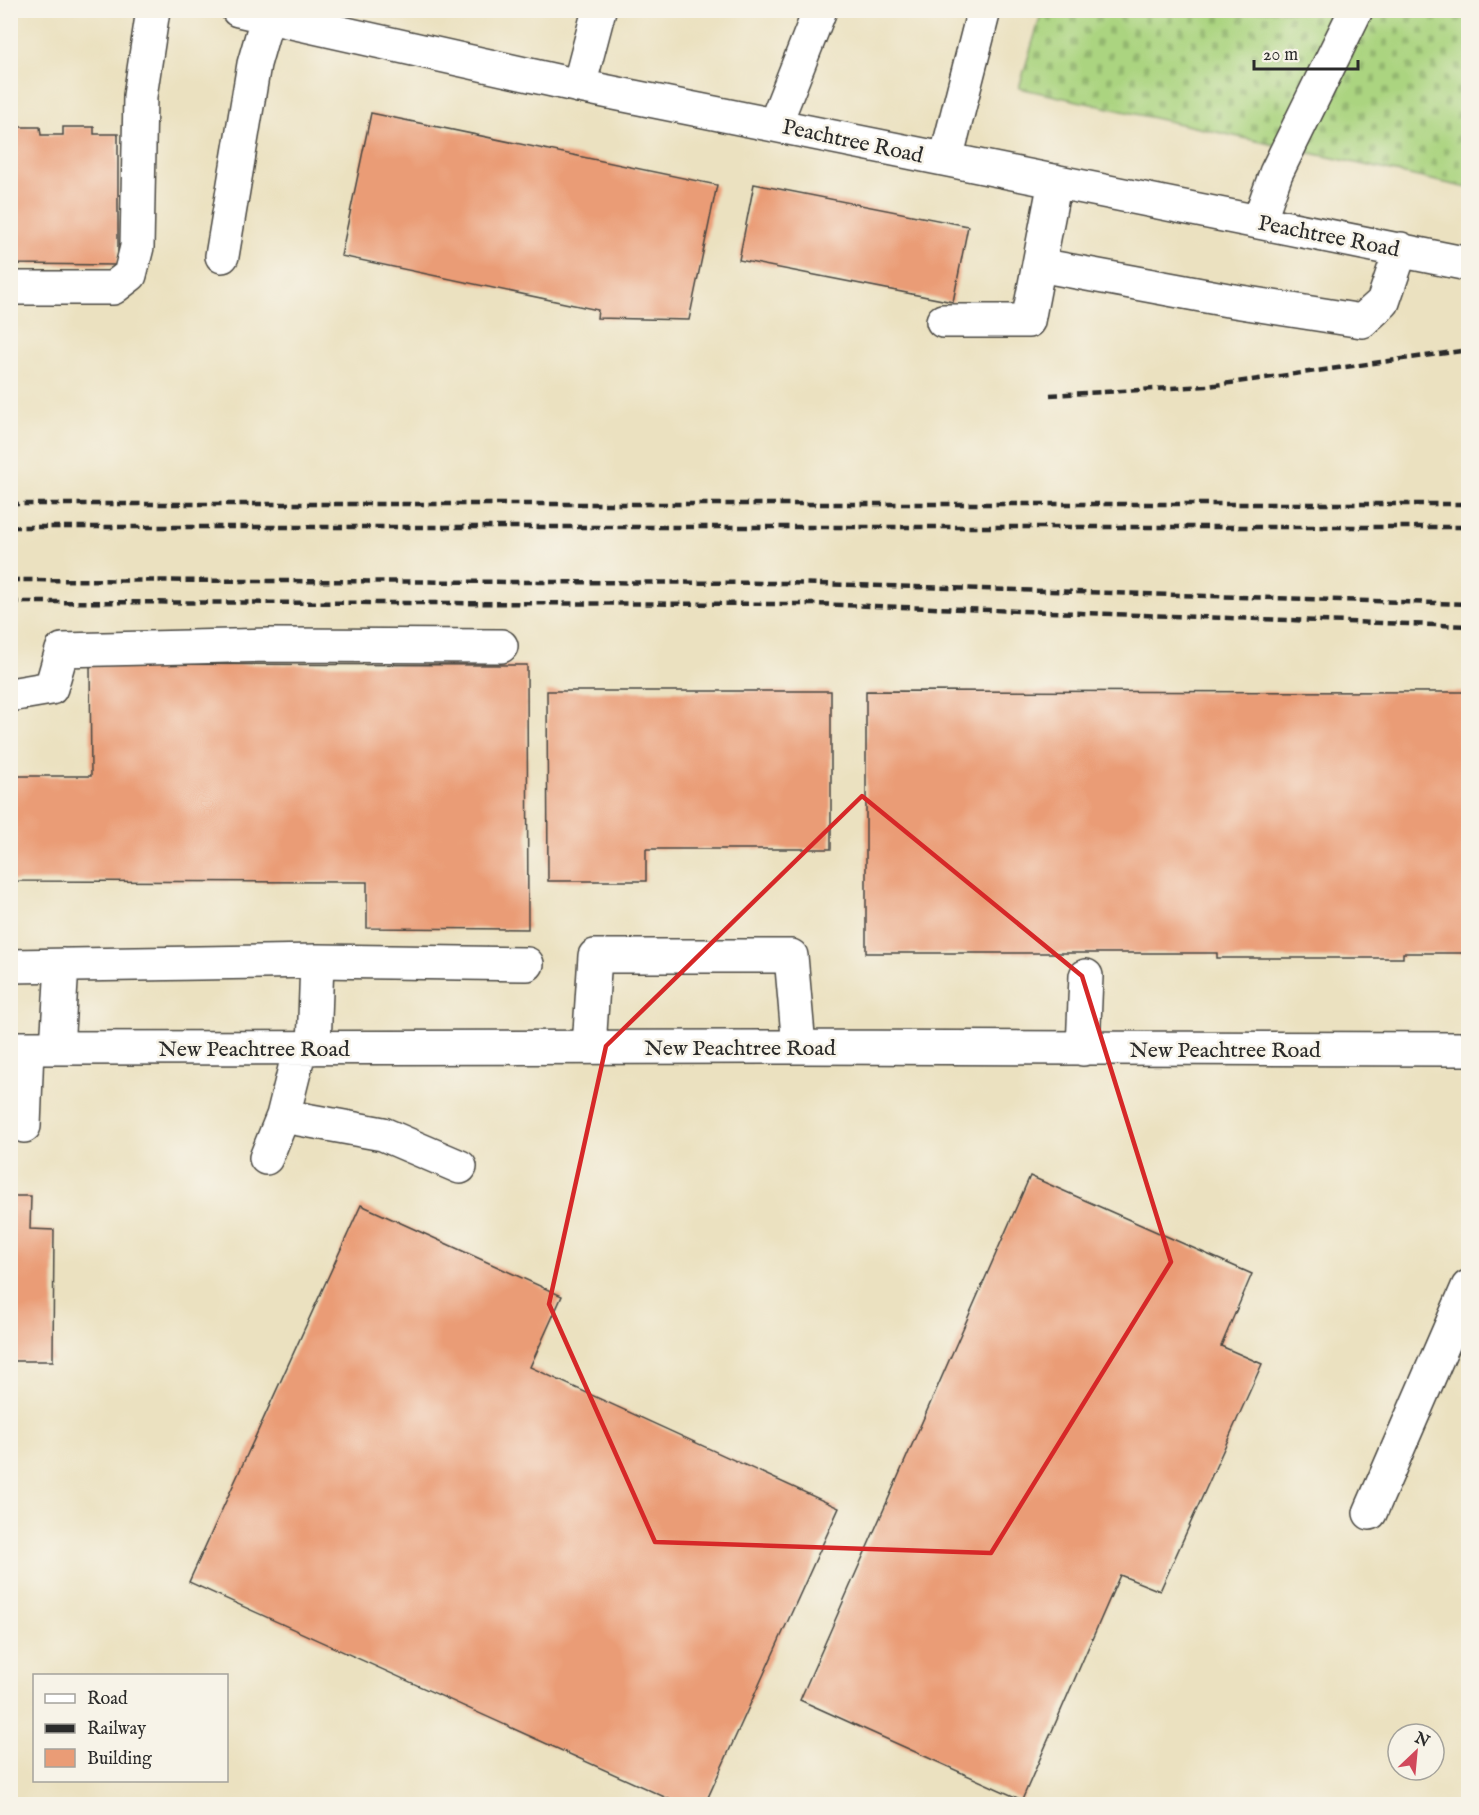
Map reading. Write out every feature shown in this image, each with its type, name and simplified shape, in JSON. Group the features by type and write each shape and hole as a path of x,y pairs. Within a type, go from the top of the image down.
{"street":[{"path":"10,288 113,288 130,275 138,247 140,96 153,10"},
{"path":"579,86 599,10"},
{"path":"776,124 820,10"},
{"path":"946,159 984,10"},
{"path":"1259,221 1276,173 1356,10"},
{"path":"222,256 255,64 253,13"},
{"name":"Peachtree Road","path":"253,13 579,86 1468,264"},
{"path":"943,321 1028,321 1055,181"},
{"path":"1039,265 1228,300 1362,321 1383,302 1401,249"},
{"path":"10,695 51,688 62,650 270,645 501,646"},
{"path":"589,1047 596,956 791,956 799,1047"},
{"path":"266,1158 307,1048 317,960"},
{"path":"10,966 317,960 527,964"},
{"path":"24,1125 32,1048 62,965"},
{"path":"1083,1048 1086,976"},
{"name":"New Peachtree Road","path":"32,1048 1468,1049"},
{"path":"283,1116 383,1134 460,1167"},
{"path":"1370,1513 1468,1287"}],"highlighted area":[{"path":"862,796 1082,976 1171,1262 991,1553 655,1542 549,1304 606,1046"}],"green space":[{"path":"1042,11 1468,11 1468,188 1019,88"}],"building":[{"path":"371,113 717,185 689,320 597,318 598,310 341,256"},
{"path":"10,118 14,118 14,127 40,127 41,135 63,135 63,127 94,127 94,134 118,134 118,265 10,264"},
{"path":"754,184 968,226 953,302 739,260"},
{"path":"90,664 527,665 528,929 367,928 367,882 10,881 10,776 91,776"},
{"path":"547,691 831,691 831,849 646,849 646,881 548,881"},
{"path":"866,691 1468,692 1468,953 1403,953 1403,958 1217,958 1217,953 866,953"},
{"path":"1030,1176 1252,1274 1221,1346 1262,1364 1160,1591 1120,1575 1022,1800 800,1700"},
{"path":"10,1196 31,1196 30,1229 54,1230 53,1361 10,1361"},
{"path":"361,1205 562,1296 530,1367 839,1508 705,1804 680,1804 189,1582"}],"railway":[{"path":"1050,395 1208,386 1468,350"},
{"path":"10,504 1468,504"},
{"path":"10,527 1468,527"},
{"path":"10,580 788,583 1468,604"},
{"path":"10,602 813,604 1468,626"}]}
